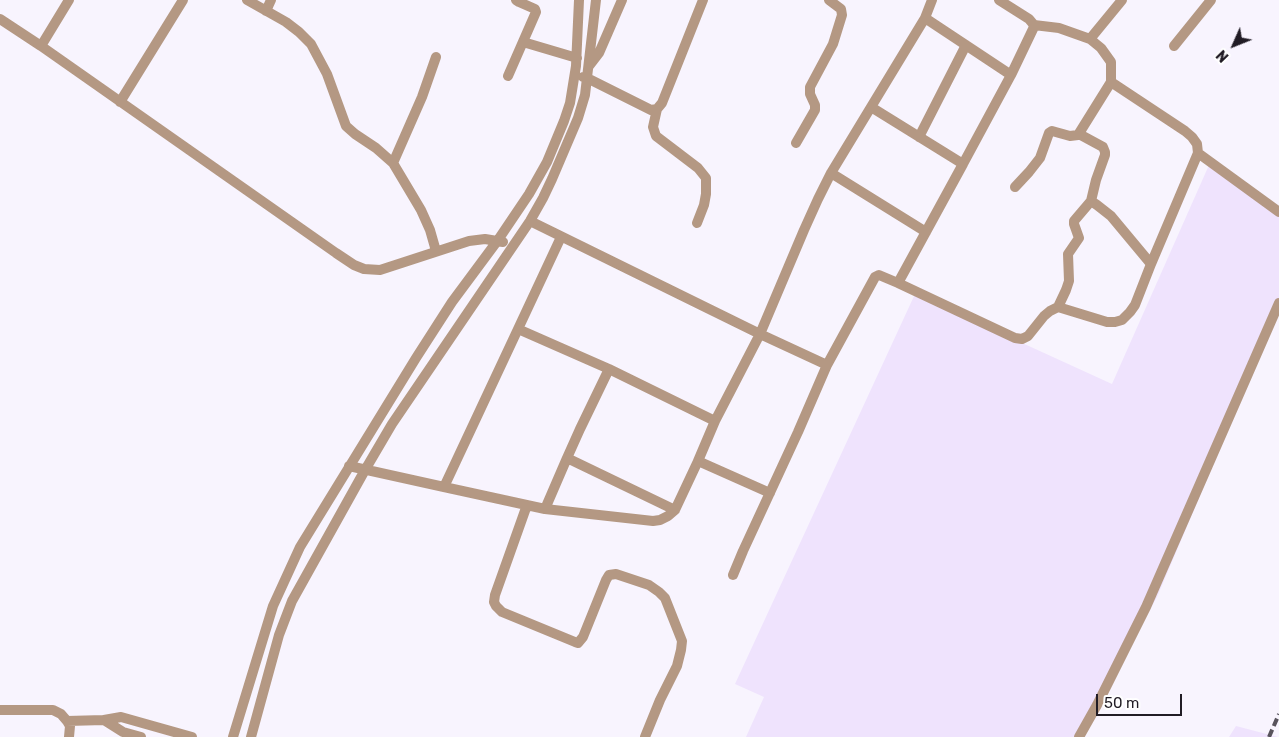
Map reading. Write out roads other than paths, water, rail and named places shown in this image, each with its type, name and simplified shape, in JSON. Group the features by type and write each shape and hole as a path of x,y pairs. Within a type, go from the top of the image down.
{"street":[{"path":"41,46 69,0"},
{"path":"120,102 183,0"},
{"path":"247,0 293,27 311,44 327,74 346,126 394,164 430,230 436,251"},
{"path":"266,11 271,0"},
{"path":"508,76 536,10 516,0"},
{"path":"233,737 274,606 300,547 434,330 529,194 547,162 570,103 577,58 579,0"},
{"path":"251,737 279,635 292,601 364,470 392,424 530,221 543,198 578,118 585,95 596,0"},
{"path":"588,67 599,52 622,0"},
{"path":"696,223 704,206 706,178 698,168 656,136 653,128 657,109 662,103 703,0"},
{"path":"796,143 816,110 810,94 810,87 833,44 842,15 841,9 829,0"},
{"path":"349,466 444,487 524,514 544,509 652,521 668,516 675,510 715,421 760,334 804,230 831,173 925,18 932,0"},
{"path":"999,0 1029,19 1034,25 1059,28 1090,39 1101,48 1111,62 1111,82 1079,134 1070,136 1054,131 1049,133 1040,158 1015,187"},
{"path":"1090,39 1122,0"},
{"path":"1174,46 1211,0"},
{"path":"925,18 1011,75"},
{"path":"0,19 354,265 364,269 380,270 469,241 498,240 514,244"},
{"path":"898,283 1011,75 1032,33 1034,25"},
{"path":"523,42 577,58"},
{"path":"919,136 966,45"},
{"path":"394,164 422,97 436,57"},
{"path":"575,76 587,78 651,110 657,109"},
{"path":"1058,307 1107,322 1122,320 1130,312 1135,305 1198,153 1197,144 1185,131 1111,82"},
{"path":"871,108 963,164"},
{"path":"733,575 827,364 875,277 879,275 898,283 1019,339 1028,336 1044,316 1058,307 1068,284 1068,254 1079,238 1074,221 1091,201 1105,152 1103,147 1079,134"},
{"path":"1198,153 1279,212"},
{"path":"831,173 926,232"},
{"path":"1091,201 1098,204 1111,216 1151,264"},
{"path":"530,221 760,334 827,364"},
{"path":"444,487 561,237"},
{"path":"1079,737 1146,607 1279,303"},
{"path":"518,329 609,369 715,421"},
{"path":"434,330 450,338"},
{"path":"544,509 609,369"},
{"path":"567,458 675,510"},
{"path":"698,461 770,494"},
{"path":"524,514 495,595 494,602 502,612 578,643 582,638 609,576 616,574 649,585 665,598 682,641 681,650 677,666 660,700 645,737"},
{"path":"0,710 53,710 61,714 70,726 69,737"},
{"path":"67,722 120,717 192,737"},
{"path":"104,720 123,732 141,737"}],"railway":[{"path":"1269,737 1279,714"}]}
